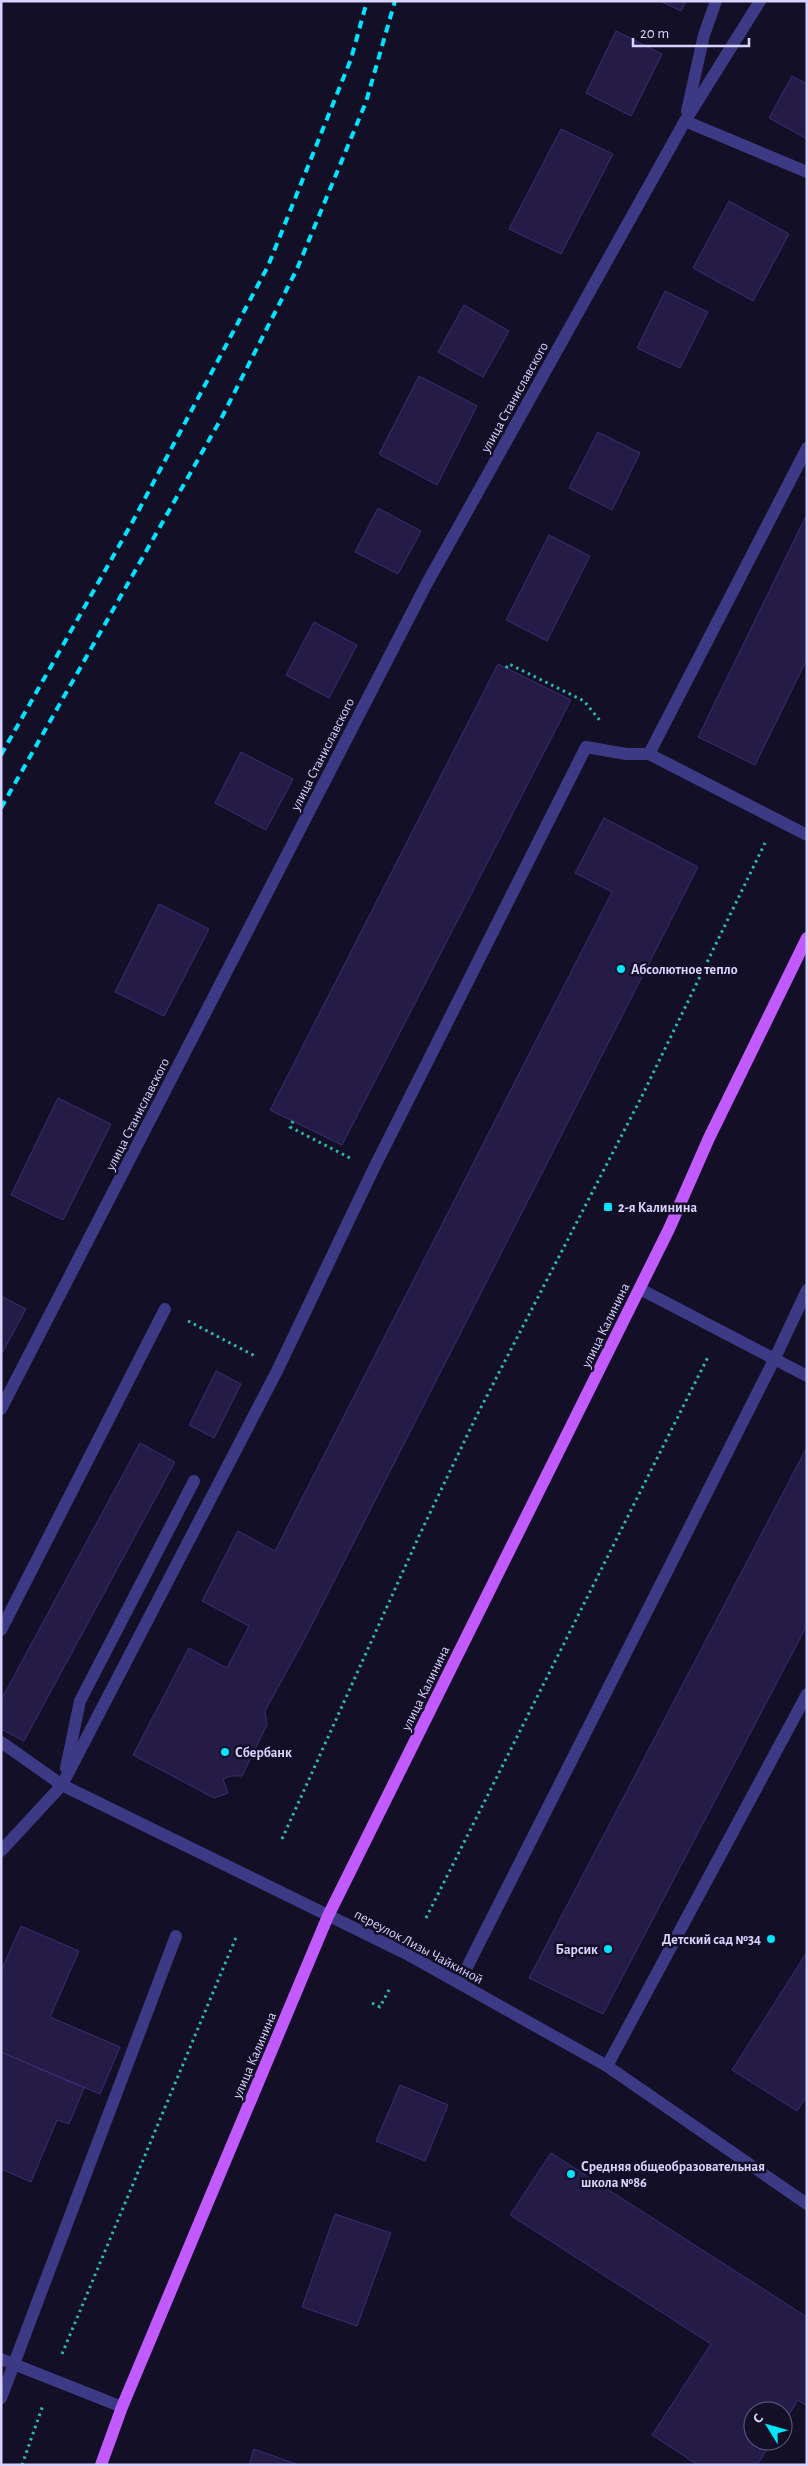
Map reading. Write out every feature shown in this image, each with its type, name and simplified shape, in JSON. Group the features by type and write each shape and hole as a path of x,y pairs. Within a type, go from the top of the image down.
{"main road":[{"name":"улица Калинина","path":"101,2465 122,2407 328,1916 640,1289 709,1138 807,938"}],"street":[{"path":"685,121 704,35 716,1"},
{"path":"685,121 760,1"},
{"path":"685,121 807,172"},
{"name":"улица Станиславского","path":"1,1409 426,585 685,121"},
{"path":"649,754 807,448"},
{"path":"1,1851 62,1785 278,1368 373,1170 586,746 626,754 649,754 807,835"},
{"path":"640,1289 807,1376"},
{"path":"459,1983 774,1360 807,1290"},
{"path":"1,1630 165,1310"},
{"path":"62,1785 80,1701 194,1481"},
{"path":"607,2066 807,1694"},
{"name":"переулок Лизы Чайкиной","path":"1,1742 62,1785 408,1954 607,2066 807,2204"},
{"path":"1,2398 176,1936"},
{"path":"1,2359 122,2407"}],"path":[{"path":"506,668 509,664 584,701"},
{"path":"282,1839 419,1536 462,1446 641,1098 776,819"},
{"path":"293,1121 290,1127 344,1154"},
{"path":"165,1310 239,1348"},
{"path":"426,1918 720,1332"},
{"path":"22,2465 52,2378 238,1935"},
{"path":"372,2003 380,2007 390,1988"}],"building":[{"path":"660,1 686,1 681,11"},
{"path":"616,31 662,54 631,116 586,93"},
{"path":"792,76 807,84 807,139 769,118"},
{"path":"561,129 613,154 561,254 509,229"},
{"path":"729,201 789,234 753,301 693,268"},
{"path":"665,291 708,312 680,368 637,348"},
{"path":"464,305 509,331 483,377 438,352"},
{"path":"419,376 477,406 437,485 379,454"},
{"path":"598,432 640,453 612,510 569,488"},
{"path":"378,508 421,531 398,574 355,552"},
{"path":"807,514 807,659 755,765 698,737"},
{"path":"549,535 590,556 547,641 506,620"},
{"path":"314,622 357,645 329,698 286,675"},
{"path":"498,664 571,700 342,1145 270,1110"},
{"path":"241,752 293,779 266,830 215,803"},
{"path":"604,818 698,867 305,1638 265,1711 267,1725 242,1776 231,1776 223,1779 228,1793 214,1798 133,1755 189,1648 227,1668 249,1626 202,1601 238,1531 275,1551 612,892 575,873"},
{"path":"159,904 209,929 164,1016 115,992"},
{"path":"58,1098 111,1124 63,1220 11,1195"},
{"path":"1,1296 26,1309 1,1355"},
{"path":"216,1371 241,1384 214,1438 189,1425"},
{"path":"140,1443 175,1462 24,1741 1,1729 1,1700"},
{"path":"807,1447 807,1625 603,2014 529,1978"},
{"path":"21,1926 79,1951 50,2017 120,2047 100,2094 1,2052 1,1971"},
{"path":"807,1952 807,2096 797,2111 732,2070"},
{"path":"1,2052 84,2088 69,2124 57,2120 31,2182 1,2169"},
{"path":"400,2085 448,2105 425,2161 376,2141"},
{"path":"551,2153 807,2317 807,2406 798,2400 793,2408 793,2401 743,2401 743,2451 766,2451 757,2465 698,2465 652,2435 711,2344 510,2215"},
{"path":"335,2214 391,2233 357,2326 302,2307"},
{"path":"254,2449 299,2465 249,2465"}],"railway":[{"path":"1,755 133,521 268,266 351,59 367,1"},
{"path":"1,808 222,417 297,269 366,102 395,1"}],"place":[{"name":"Абсолютное тепло","path":"621,969"},
{"name":"2-я Калинина","path":"608,1207"},
{"name":"Сбербанк","path":"225,1752"},
{"name":"Детский сад №34","path":"771,1939"},
{"name":"Барсик","path":"608,1949"},
{"name":"Средняя общеобразовательная школа №86","path":"571,2174"}]}
